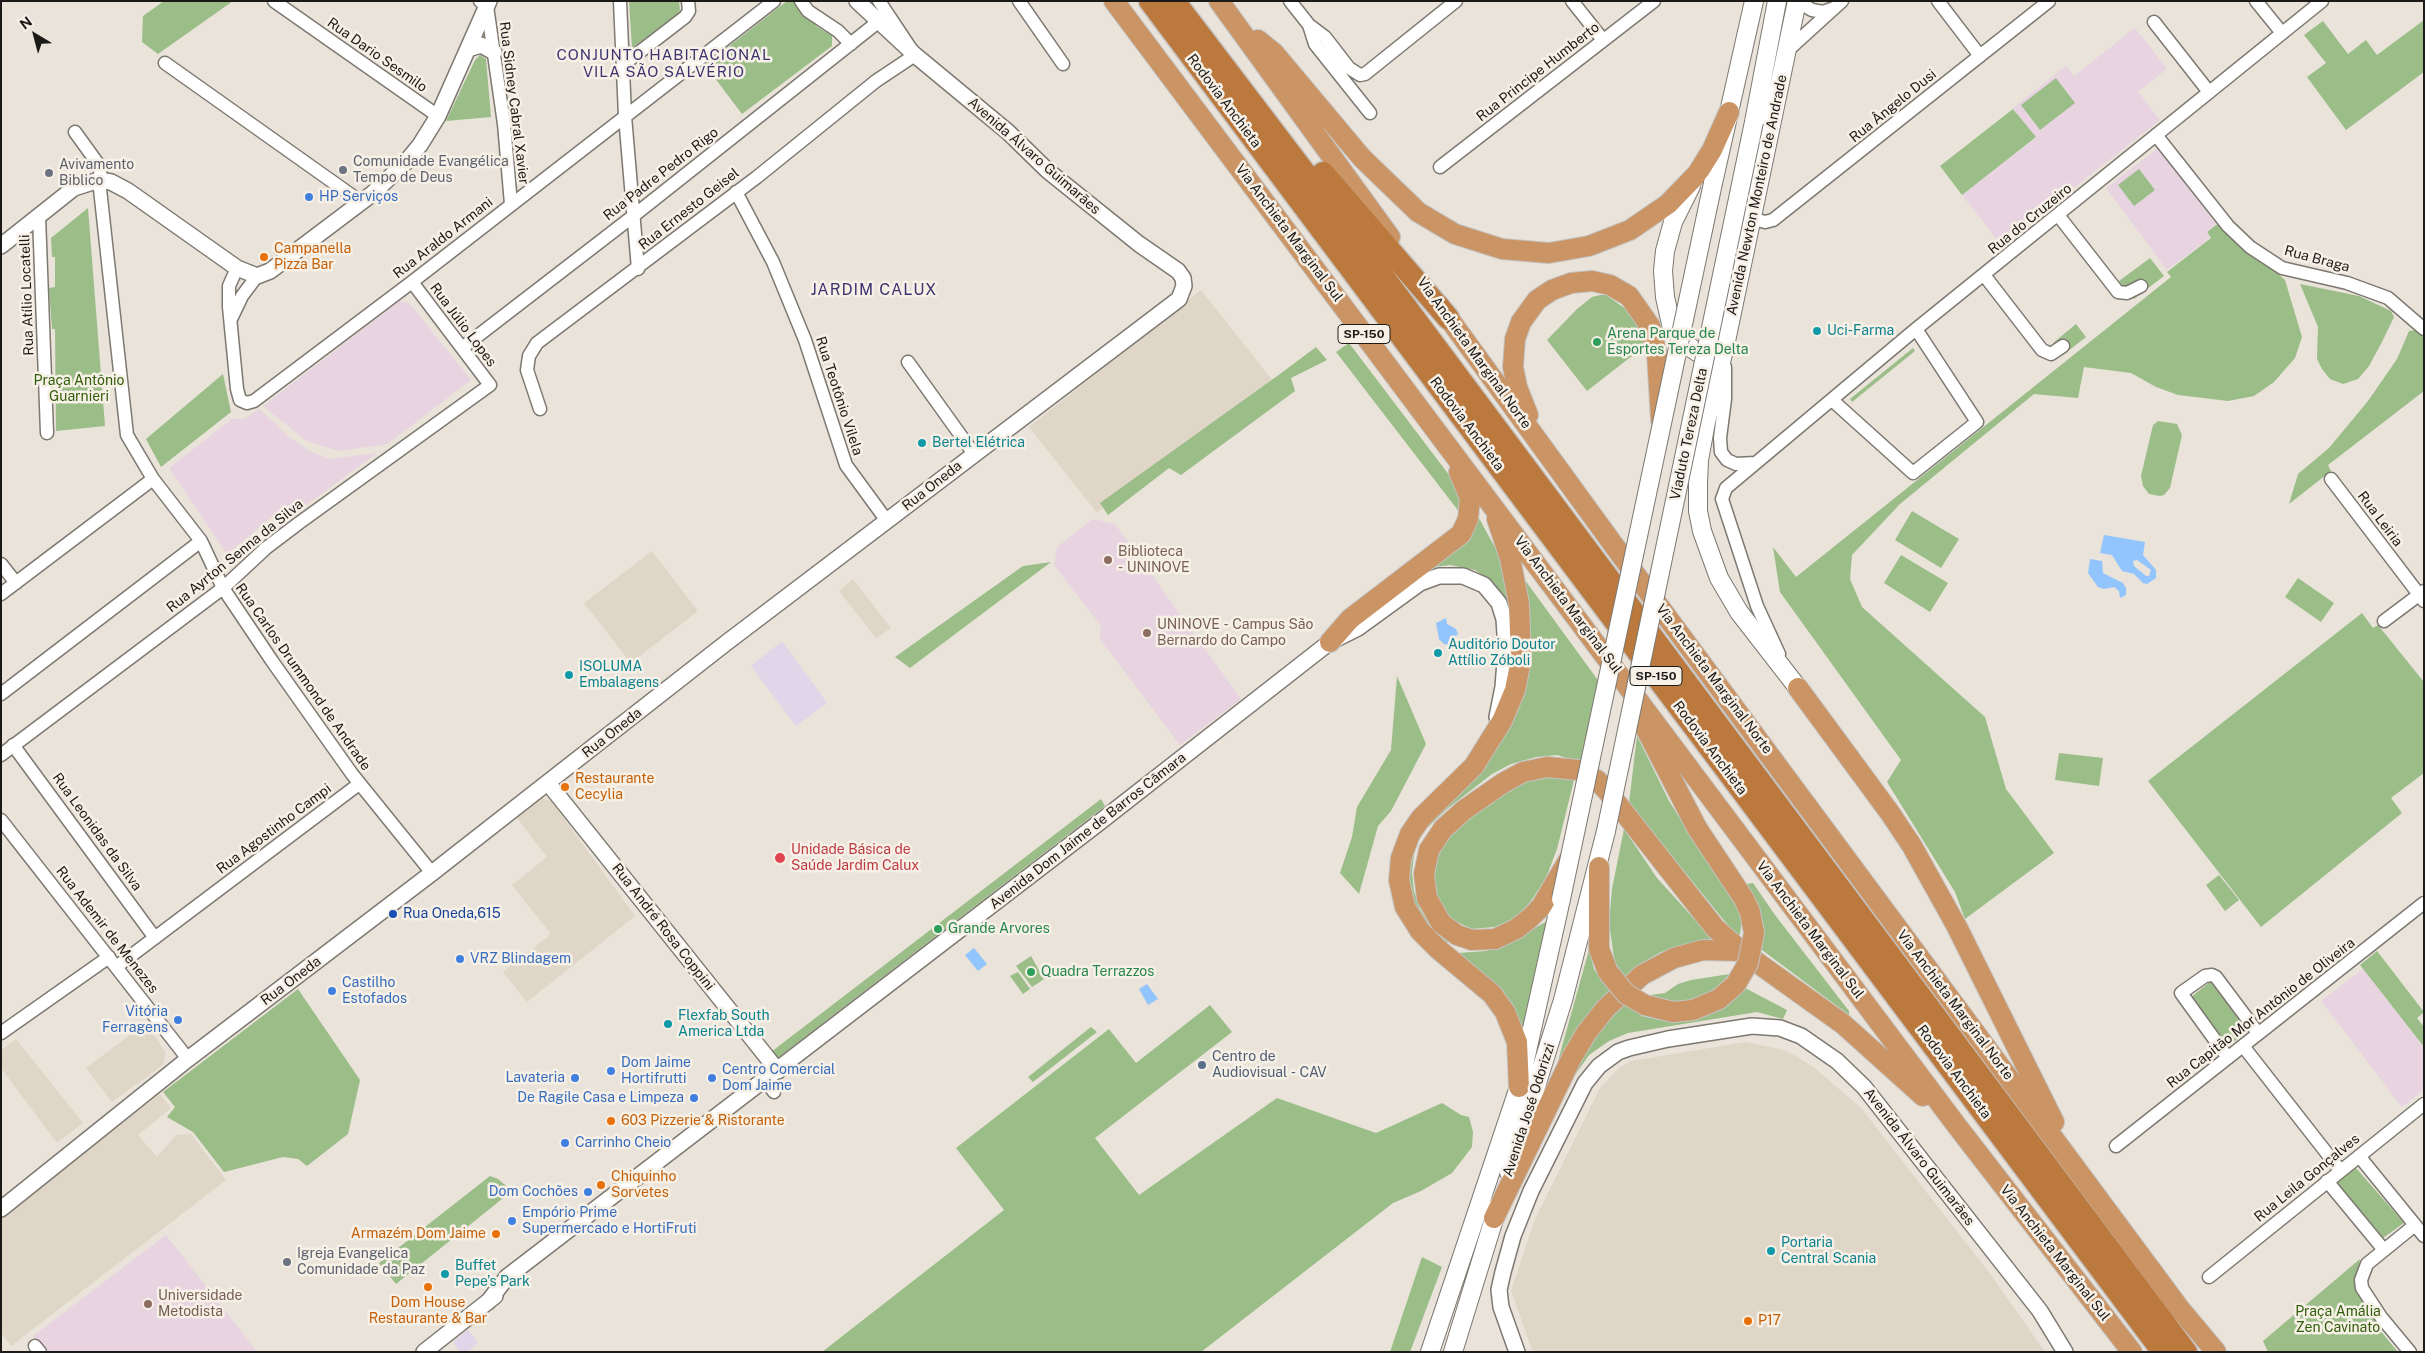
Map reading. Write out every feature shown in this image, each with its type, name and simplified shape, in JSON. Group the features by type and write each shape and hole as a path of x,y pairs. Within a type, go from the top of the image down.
{"highway":[{"name":"Via Anchieta Marginal Sul","path":"1114,1 1492,502 1957,1126 2132,1352"},
{"name":"Rodovia Anchieta","path":"1150,1 2163,1352"},
{"name":"Rodovia Anchieta","path":"1174,1 1358,243 2186,1352"},
{"path":"1180,1 1205,27 1273,115 1448,318"},
{"name":"Via Anchieta Marginal Norte","path":"1219,1 1539,442 2180,1309 2216,1352"},
{"path":"1235,22 1274,53 1362,158 1400,196 1435,224 1474,242 1502,249 1542,253 1589,246 1617,236 1644,222 1705,179 1712,150 1729,112"},
{"path":"1539,442 1517,387 1513,366 1513,348 1517,330 1526,313 1537,300 1552,290 1581,282 1600,282 1624,293 1640,310 1650,326 1656,348 1662,426"},
{"path":"1330,642 1350,619 1449,544 1463,530 1469,515 1469,494 1435,428"},
{"path":"1492,502 1514,575 1519,604 1522,641 1521,660 1515,690 1493,738 1463,778 1421,818 1410,834 1401,858 1400,886 1405,907 1420,931 1443,954 1492,994 1505,1012 1517,1042 1519,1087"},
{"path":"1599,867 1598,939 1601,957 1608,972 1626,994 1644,1005 1672,1012 1693,1010 1719,999 1736,984 1748,963 1754,933 1747,904 1696,828 1614,666"},
{"path":"1798,688 1890,813 1916,853 1957,927 2077,1169"},
{"path":"1482,941 1457,936 1435,915 1425,889 1425,865 1429,850 1437,836 1452,821 1491,791 1523,772 1555,767 1578,770 1602,785 1704,916 1741,951 1843,1024 1957,1126"},
{"path":"1443,954 1455,947 1469,946 1495,939 1516,929 1541,907 1570,858"},
{"path":"1494,1218 1572,1057 1587,1032 1606,1008 1642,975 1674,958 1703,950 1741,951"}],"main road":[{"path":"1729,112 1754,1"},
{"name":"Viaduto Tereza Delta","path":"1599,867 1754,122 1777,1"},
{"name":"Avenida Newton Monteiro de Andrade","path":"1797,1 1750,218 1725,346 1706,422 1699,460 1698,496 1702,531 1712,562 1730,599 1798,688"},
{"path":"1705,179 1682,202 1669,235 1663,272 1665,297 1671,324 1687,346 1697,352 1710,353 1725,346"},
{"name":"Viaduto Tereza Delta","path":"1561,899 1662,426 1705,179"},
{"name":"Avenida José Odorizzi","path":"1453,1352 1554,1034 1599,867"},
{"name":"Avenida José Odorizzi","path":"1430,1352 1519,1087 1561,899"},
{"path":"1424,1352 1437,1332"}],"street":[{"name":"Rua Dario Sesmilo","path":"274,1 438,116"},
{"path":"620,1 632,217 638,268"},
{"path":"624,64 685,17 689,11 688,1"},
{"name":"Rua Araldo Armani","path":"231,319 237,390 240,400 247,403 254,401 412,282 774,1"},
{"path":"801,1 808,11 838,31 851,44"},
{"name":"Avenida Álvaro Guimarães","path":"856,1 915,55 1008,132 1048,171 1138,244 1178,270 1183,278 1184,286 1178,299"},
{"name":"Avenida Álvaro Guimarães","path":"879,1 915,55"},
{"path":"1019,1 1063,64"},
{"path":"1290,1 1309,25 1324,37 1349,68 1360,75 1365,74 1456,1"},
{"path":"1572,1 1603,40"},
{"name":"Rua Principe Humberto","path":"1440,167 1654,1"},
{"path":"1797,1 1812,10 1822,12 1836,5"},
{"path":"1938,1 1980,56"},
{"name":"Rua Ângelo Dusi","path":"1750,218 1765,222 1773,220 2049,1"},
{"path":"2256,1 2282,33"},
{"name":"Rua do Cruzeiro","path":"1798,688 1772,641 1757,606 1722,499 1726,488 1916,329 2322,1"},
{"path":"231,319 242,296 257,276 275,268 361,202 406,162 420,145 438,116 468,49 485,3"},
{"name":"Rua Sidney Cabral Xavier","path":"485,3 504,124 511,204"},
{"path":"1787,51 1836,5"},
{"name":"Rua Padre Pedro Rigo","path":"462,348 632,217 878,22"},
{"path":"2154,22 2208,92"},
{"path":"1309,25 1315,44 1370,113"},
{"path":"468,49 481,45 494,52"},
{"name":"Rua Ernesto Geisel","path":"540,409 526,370 529,356 534,347 552,330 638,268 876,81 915,55"},
{"path":"165,62 361,202"},
{"name":"Rua Carlos Drummond de Andrade","path":"75,132 98,162 100,168 99,180 124,425 127,436 153,478 201,542 223,588 359,784"},
{"name":"Rua Braga","path":"2156,135 2228,226 2250,247 2282,268 2347,283 2388,298 2424,329"},
{"path":"1,246 74,188 99,180 112,182 128,191 237,268 257,276"},
{"name":"Rua Teotônio Vilela","path":"736,192 773,262 805,340 846,465 886,521"},
{"path":"2058,215 2114,288 2122,294 2141,286"},
{"name":"Rua Atílio Locatelli","path":"39,216 47,433"},
{"path":"231,319 229,286 237,268"},
{"path":"1984,275 2042,350 2051,354 2063,346"},
{"name":"Rua Júlio Lopes","path":"412,282 490,385"},
{"name":"Rua Oneda","path":"1,1209 188,1059 432,873 726,643 1178,299"},
{"path":"1832,400 1913,473 1977,422 1916,329"},
{"path":"1725,346 1724,399 1720,438 1721,452 1727,460 1736,464 1748,465 1758,462"},
{"path":"908,362 974,454"},
{"name":"Rua Ayrton Senna da Silva","path":"1,755 223,588 266,548 298,523 490,385"},
{"path":"1,594 153,478"},
{"name":"Rua Leiria","path":"2331,479 2422,595"},
{"path":"1,694 201,542"},
{"path":"1,564 16,583"},
{"name":"Avenida Dom Jaime de Barros Câmara","path":"488,1302 508,1277 770,1086 778,1071 1222,728 1330,642 1358,628 1415,586 1433,577 1463,576 1484,585 1499,603 1506,629 1503,687 1493,738"},
{"path":"2384,621 2422,595"},
{"name":"Rua Leonidas da Silva","path":"13,745 155,938"},
{"name":"Rua André Rosa Coppini","path":"548,783 778,1071"},
{"path":"359,784 432,873"},
{"name":"Rua Agostinho Campi","path":"1,1033 112,962 155,938 359,784"},
{"name":"Rua Ademir de Menezes","path":"1,820 188,1059"},
{"name":"Rua Capitão Mor Antônio de Oliveira","path":"2116,1146 2258,1033 2422,907"},
{"path":"2228,1058 2181,993 2206,976 2216,977 2258,1033"},
{"name":"Avenida Álvaro Guimarães","path":"1517,1352 1500,1307 1499,1290 1503,1272 1513,1236 1531,1191 1584,1083 1599,1066 1628,1048 1668,1038 1752,1026 1780,1028 1801,1036 1831,1057 1864,1087 2040,1311 2065,1352"},
{"path":"2243,1046 2340,1170"},
{"name":"Rua Leila Gonçalves","path":"2209,1276 2424,1104"},
{"path":"2359,1156 2424,1236"},
{"path":"2327,1181 2384,1250"},
{"path":"2410,1352 2381,1317 2362,1288 2363,1272 2367,1264 2416,1225"},
{"name":"Avenida Dom Jaime de Barros Câmara","path":"424,1352 548,1255 557,1240"}],"shaded area":[{"path":"2135,28 2167,69 2138,92 2160,120 2001,245 1962,195 2036,138 2013,108 2066,66 2074,76"},
{"path":"2158,148 2216,224 2206,232 2210,238 2167,270 2106,188"},
{"path":"1201,290 1273,381 1097,513 1029,427"},
{"path":"400,301 409,303 471,380 387,444 339,451 307,441 263,406"},
{"path":"259,409 289,437 309,451 330,459 377,453 294,514 286,505 227,554 169,468 232,419 244,419"},
{"name":"UNINOVE - Campus São Bernardo do Campo","path":"1093,519 1115,524 1241,699 1180,745 1100,639 1101,626 1054,565 1057,547"},
{"path":"652,551 698,611 631,663 584,603"},
{"path":"853,579 891,628 876,638 839,591"},
{"path":"782,641 827,703 796,726 751,666"},
{"path":"542,798 551,801 635,916 527,1002 503,972 551,934 512,885 547,857 517,818"},
{"path":"2363,969 2424,1048 2424,1090 2402,1107 2321,1001"},
{"path":"146,1023 166,1053 163,1065 112,1102 86,1068"},
{"path":"16,1039 83,1123 57,1143 1,1068 1,1050"},
{"path":"1746,1042 1784,1050 1798,1057 1816,1069 1861,1108 1991,1275 2045,1352 1533,1352 1511,1291 1535,1219 1600,1088 1618,1069 1631,1061"},
{"path":"160,1094 171,1108 138,1135 157,1157 176,1135 191,1134 226,1180 11,1346 1,1333 1,1218"},
{"name":"Universidade Metodista","path":"166,1235 257,1352 46,1352 33,1336"},
{"path":"468,1330 478,1343 468,1352 460,1352 453,1342"}],"green space":[{"path":"164,1 233,1 158,54 142,42 143,16"},
{"path":"629,1 679,1 680,10 677,16 632,48"},
{"path":"787,1 796,1 816,26 832,36 832,46 742,114 705,65"},
{"path":"2424,20 2424,72 2346,130 2307,77 2326,63 2304,35 2323,21 2348,54 2366,40 2377,55"},
{"path":"480,55 486,59 491,117 446,121 475,60"},
{"path":"2056,78 2075,103 2040,130 2021,105"},
{"path":"2013,109 2036,137 1962,195 1940,166"},
{"path":"2139,169 2155,190 2134,206 2118,185"},
{"name":"Praça Antônio Guarnieri","path":"88,208 105,426 56,431 55,329 52,329 49,288 55,287 55,257 52,257 51,238"},
{"path":"2220,222 2285,280 2302,337 2295,358 2274,382 2254,396 2228,401 2178,395 2156,387 2131,373 2084,367 2078,398 2034,394 1900,504 1852,555 1850,579 1862,607 1985,717 2006,789 2054,853 1965,919 1955,892 1887,782 1901,760 1780,592 1773,547 1796,577 2171,277 2167,272 2211,238 2207,232"},
{"path":"2150,258 2164,276 2134,299 2119,281"},
{"path":"2300,284 2359,296 2391,311 2394,317 2382,342 2369,366 2358,379 2343,384 2330,379 2322,369 2317,359 2318,327"},
{"name":"Arena Parque de Esportes Tereza Delta","path":"1606,295 1630,312 1641,330 1647,349 1637,352 1587,391 1547,340 1577,309 1592,297"},
{"path":"2076,324 2086,337 2063,355 2053,343"},
{"path":"2416,330 2424,337 2424,391 2328,465 2331,471 2289,504 2298,474 2329,448 2368,401 2397,359 2409,331"},
{"path":"1349,343 1465,496 1460,513 1336,352"},
{"path":"1316,347 1327,360 1291,378 1295,391 1181,475 1169,468 1108,515 1100,503"},
{"path":"1913,348 1915,351 1852,402 1850,399"},
{"path":"223,374 231,412 161,467 146,439"},
{"path":"2158,421 2177,424 2182,435 2170,488 2164,495 2160,496 2149,494 2143,486 2141,476 2153,425"},
{"path":"1912,511 1959,539 1941,568 1895,540"},
{"path":"1479,518 1498,553 1509,605 1493,583 1475,570 1450,565 1426,568 1475,524"},
{"path":"1901,555 1948,583 1930,612 1884,583"},
{"path":"1051,562 910,668 895,657 1023,566"},
{"path":"1522,576 1600,683 1581,763 1557,755 1536,757 1511,764 1492,774 1447,809 1422,833 1414,854 1412,873 1414,891 1420,909 1432,928 1450,941 1441,945 1406,893 1412,839 1494,748"},
{"path":"2298,578 2334,603 2321,622 2285,597"},
{"path":"2362,613 2373,628 2378,625 2424,682 2424,773 2391,798 2402,813 2261,927 2148,781"},
{"path":"1397,676 1426,744 1391,811 1378,826 1359,894 1340,873 1352,837 1357,807 1391,750"},
{"path":"1637,736 1669,801 1737,907 1742,922 1739,939 1629,803"},
{"path":"2059,753 2103,758 2099,786 2055,780"},
{"path":"1549,774 1574,780 1557,849 1546,878 1531,901 1515,919 1494,927 1472,929 1451,919 1441,911 1428,871 1439,842 1508,783"},
{"name":"Grande Arvores","path":"1101,799 1105,806 775,1060 771,1052"},
{"path":"1624,829 1657,878 1717,944 1685,946 1661,952 1640,964 1624,978 1615,964 1609,923 1612,889"},
{"path":"2219,875 2239,900 2225,911 2206,885"},
{"path":"1753,883 1775,915 1849,1011 1849,1015 1762,950 1764,927 1759,908 1746,884"},
{"path":"1551,919 1523,1032 1493,983 1480,971 1456,958 1458,953 1486,951 1511,941"},
{"path":"1589,950 1594,969 1612,994 1562,1068 1556,1068"},
{"path":"2377,951 2424,1012 2417,1018 2424,1027 2424,1047 2360,965"},
{"name":"Quadra Terrazzos","path":"1031,956 1044,979 1032,987 1016,966"},
{"path":"1018,972 1030,989 1023,994 1010,976"},
{"path":"1730,974 1713,991 1689,1000 1671,1002 1650,995 1665,993 1678,984 1691,980"},
{"path":"2211,981 2250,1030 2228,1046 2190,998"},
{"path":"1745,988 1787,1010 1783,1019 1757,1012 1628,1033 1609,1041 1589,1055 1557,1101 1587,1048 1623,1002 1642,1016 1660,1020 1682,1020 1710,1013 1729,1004"},
{"path":"298,989 360,1080 348,1134 307,1166 298,1159 283,1157 224,1172 193,1132 167,1117 175,1107 163,1092"},
{"path":"1210,1005 1232,1032 1095,1138 1139,1195 1277,1098 1376,1133 1442,1103 1461,1115 1469,1117 1473,1132 1472,1147 1452,1173 1421,1191 1393,1203 1201,1352 822,1352 1004,1210 956,1148 1109,1029 1136,1063"},
{"path":"1091,1027 1097,1032 1033,1082 1028,1077"},
{"path":"2356,1168 2404,1223 2383,1238 2337,1183"},
{"path":"490,1176 498,1179 512,1191 396,1284 379,1263"},
{"path":"1422,1257 1442,1267 1410,1352 1390,1352"},
{"name":"Praça Amália Zen Cavinato","path":"2360,1259 2357,1277 2359,1289 2378,1328 2398,1352 2268,1352 2263,1341"}],"water":[{"path":"2104,535 2145,542 2143,555 2156,570 2156,578 2147,584 2143,583 2134,574 2122,571 2112,555 2100,553","holes":["2137,560 2151,570 2149,576 2146,576 2134,566 2133,561"]},
{"path":"2090,559 2102,561 2103,573 2123,583 2126,588 2126,595 2120,598 2119,591 2114,587 2104,589 2098,587 2088,573"},
{"path":"1446,618 1447,624 1456,629 1458,634 1454,638 1456,641 1449,645 1444,644 1439,639 1436,623"},
{"path":"974,948 987,964 978,971 965,955"},
{"path":"1147,984 1158,999 1148,1005 1139,989"}],"place":[{"name":"Comunidade Evangélica Tempo de Deus","path":"343,170"},
{"name":"Avivamento Biblico","path":"49,173"},
{"name":"HP Serviços","path":"309,197"},
{"name":"Campanella Pizza Bar","path":"264,257"},
{"name":"Uci-Farma","path":"1817,331"},
{"name":"Arena Parque de Esportes Tereza Delta","path":"1597,342"},
{"name":"Bertel Elétrica","path":"922,443"},
{"name":"Biblioteca - UNINOVE","path":"1108,560"},
{"name":"UNINOVE - Campus São Bernardo do Campo","path":"1147,633"},
{"name":"Auditório Doutor Attílio Zóboli","path":"1438,653"},
{"name":"ISOLUMA Embalagens","path":"569,675"},
{"name":"Restaurante Cecylia","path":"565,787"},
{"name":"Unidade Básica de Saúde Jardim Calux","path":"780,858"},
{"name":"Rua Oneda,615","path":"393,914"},
{"name":"Grande Arvores","path":"938,929"},
{"name":"VRZ Blindagem","path":"460,959"},
{"name":"Quadra Terrazzos","path":"1031,972"},
{"name":"Castilho Estofados","path":"332,991"},
{"name":"Vitória Ferragens","path":"178,1020"},
{"name":"Flexfab South America Ltda","path":"668,1024"},
{"name":"Centro de Audiovisual - CAV","path":"1202,1065"},
{"name":"Dom Jaime Hortifrutti","path":"611,1071"},
{"name":"Lavateria","path":"575,1078"},
{"name":"Centro Comercial Dom Jaime","path":"712,1078"},
{"name":"De Ragile Casa e Limpeza","path":"694,1098"},
{"name":"603 Pizzerie & Ristorante","path":"611,1121"},
{"name":"Carrinho Cheio","path":"565,1143"},
{"name":"Chiquinho Sorvetes","path":"601,1185"},
{"name":"Dom Cochões","path":"588,1192"},
{"name":"Empório Prime Supermercado e HortiFruti","path":"512,1221"},
{"name":"Armazém Dom Jaime","path":"496,1234"},
{"name":"Portaria Central Scania","path":"1771,1251"},
{"name":"Igreja Evangelica Comunidade da Paz","path":"287,1262"},
{"name":"Buffet Pepe's Park","path":"445,1274"},
{"name":"Dom House Restaurante & Bar","path":"428,1287"},
{"name":"Universidade Metodista","path":"148,1304"},
{"name":"P17","path":"1748,1321"}],"district":[{"name":"CONJUNTO HABITACIONAL VILA SÃO SALVÉRIO","path":"664,64"},
{"name":"JARDIM CALUX","path":"874,290"}]}
